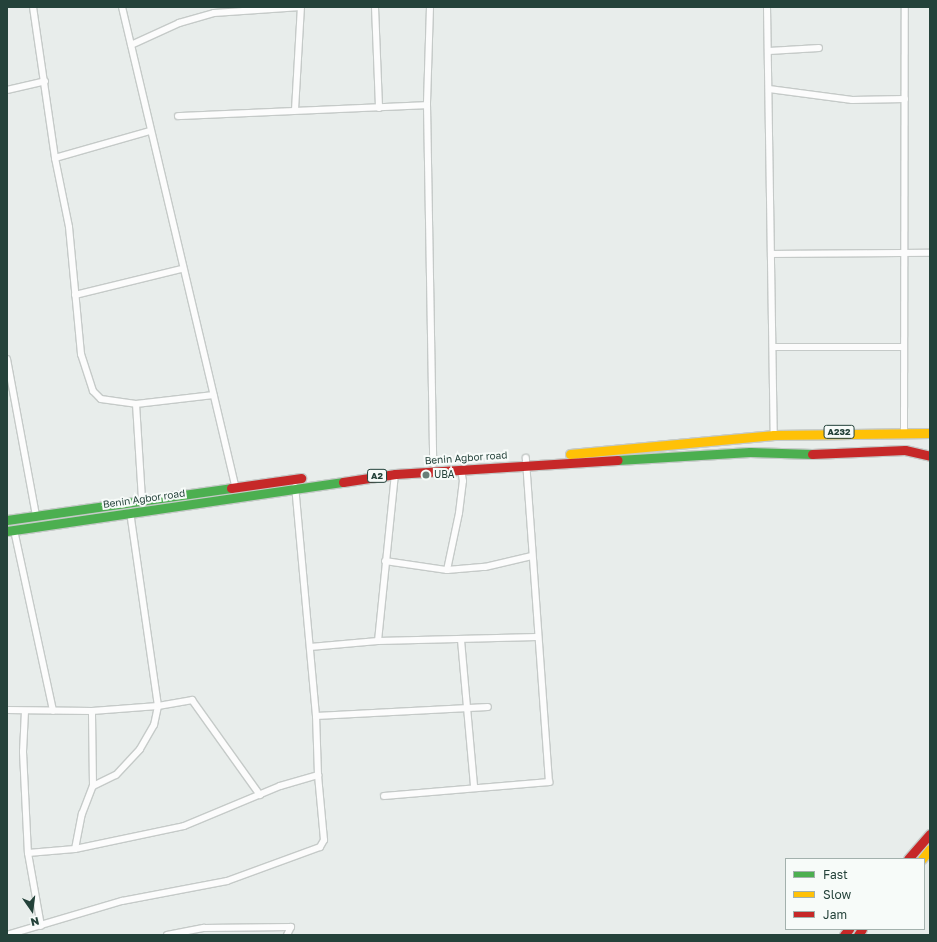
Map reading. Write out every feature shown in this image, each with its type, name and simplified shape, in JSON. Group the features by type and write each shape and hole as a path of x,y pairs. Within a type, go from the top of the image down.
{"highway":[{"name":"Benin Agbor road","path":"10,530 295,487 395,474 461,470 774,435 904,432 930,433"},
{"name":"A2","path":"749,439 912,441 930,447"},
{"name":"A2","path":"750,452 797,446 930,440"},
{"name":"Benin Agbor road","path":"7,520 235,486 433,464 526,462 750,452 802,454 905,450 930,456"},
{"path":"909,858 930,834"},
{"path":"923,858 930,849"}],"street":[{"path":"33,7 45,81 55,158 69,228 81,354 93,391 101,399 136,404 213,395"},
{"path":"122,7 182,269 235,486"},
{"path":"131,45 179,23 214,13 301,7 295,110"},
{"path":"375,7 379,108"},
{"path":"430,7 427,105 433,464"},
{"path":"767,7 769,51 774,435"},
{"path":"904,432 903,347 906,7"},
{"path":"769,51 819,48"},
{"path":"7,90 45,81"},
{"path":"769,89 852,100 905,99"},
{"path":"178,116 427,105"},
{"path":"55,158 150,131"},
{"path":"772,254 930,253"},
{"path":"75,295 182,269"},
{"path":"773,347 903,347"},
{"path":"7,359 36,515"},
{"path":"136,404 142,500"},
{"path":"384,796 549,782 537,637 526,462"},
{"path":"447,570 459,513 463,481 461,470"},
{"path":"378,641 395,474"},
{"path":"7,935 122,901 227,881 314,851 324,840 318,775 316,716 295,487"},
{"path":"93,786 116,775 140,749 154,725 158,706 130,512"},
{"path":"10,530 53,711"},
{"path":"385,561 447,570 485,567 532,556"},
{"path":"310,648 378,641 537,637"},
{"path":"461,640 474,788"},
{"path":"7,710 92,711 158,706 192,700 260,795"},
{"path":"316,716 488,708"},
{"path":"25,711 23,758 28,853 41,926"},
{"path":"75,849 82,814 93,786 92,711"},
{"path":"28,853 75,849 184,826 280,786 318,775"},
{"path":"167,935 204,928 291,927 287,935"}],"traffic: fast":[{"path":"618,460 750,452 812,454"},
{"path":"7,531 343,482"},
{"path":"7,520 231,488"}],"traffic: slow":[{"path":"570,454 774,435 930,433"},
{"path":"923,858 930,849"}],"traffic: jam":[{"path":"812,454 905,450 930,456"},
{"path":"343,482 395,474 618,460"},
{"path":"231,488 301,478"},
{"path":"909,858 930,834"},
{"path":"844,935 848,930"},
{"path":"858,935 861,930"}],"place":[{"name":"UBA","path":"426,475"}]}
